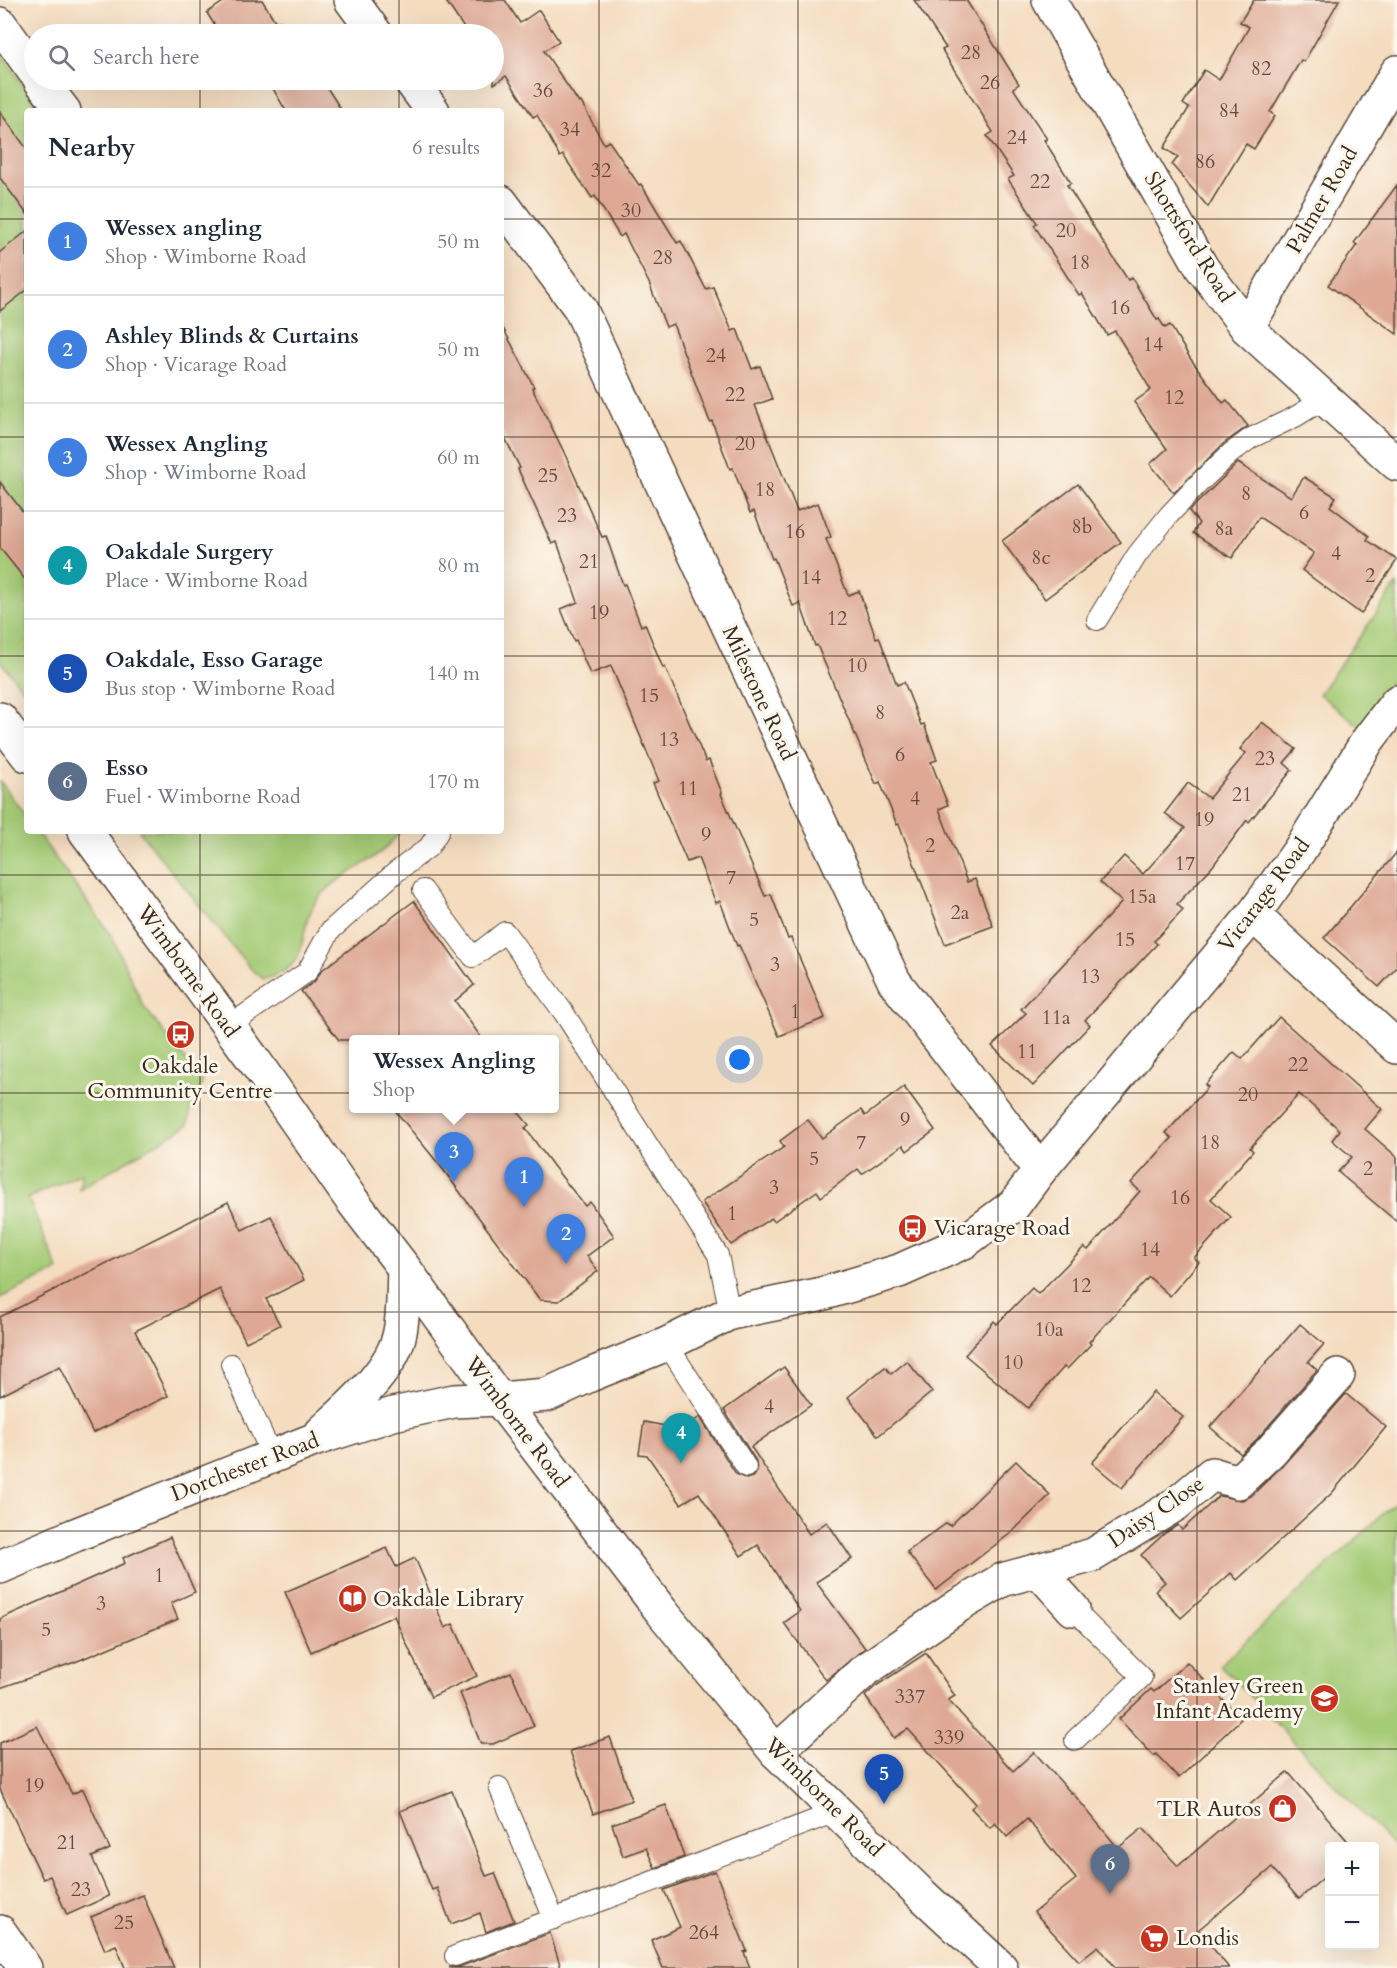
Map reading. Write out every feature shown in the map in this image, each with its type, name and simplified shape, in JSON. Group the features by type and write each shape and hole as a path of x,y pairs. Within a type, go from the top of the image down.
{"main road":[{"path":"351,0 369,24"},
{"name":"Shottsford Road","path":"1049,0 1202,268 1247,328 1397,465"},
{"path":"0,24 24,57"},
{"name":"Palmer Road","path":"1247,328 1397,72"},
{"path":"47,90 61,108"},
{"path":"418,90 432,108"},
{"name":"Milestone Road","path":"504,206 580,308 894,981 1040,1170"},
{"name":"Vicarage Road","path":"499,1399 547,1395 590,1374 667,1344 730,1313 818,1295 899,1271 964,1242 1014,1204 1253,915 1299,851 1368,740 1397,702"},
{"path":"0,719 24,751"},
{"name":"Wimborne Road","path":"87,834 229,1026 351,1199 499,1399 662,1612 776,1752 1000,1968"},
{"path":"1253,915 1397,1047"},
{"path":"316,1438 366,1390 386,1364 400,1334 404,1268"},
{"name":"Daisy Close","path":"776,1752 873,1665 958,1606 1002,1580 1093,1555 1175,1505 1212,1474 1238,1482 1270,1452 1338,1375"},
{"name":"Dorchester Road","path":"0,1567 75,1534 316,1438 393,1414 454,1401 499,1399"},
{"path":"1038,1570 1073,1609"},
{"path":"0,1932 25,1968"}],"lane":[{"path":"1096,620 1137,555 1169,515 1208,474 1251,438 1295,417 1326,398"},
{"path":"229,1026 306,972 330,931 396,872 429,848 437,834"},
{"path":"423,890 474,957 506,932 564,1013 718,1256 730,1313"},
{"path":"667,1344 746,1467"},
{"path":"231,1364 272,1456"},
{"path":"1073,1609 1142,1677 1075,1740"},
{"path":"499,1786 554,1919"},
{"path":"454,1956 836,1812"}],"green space":[{"path":"0,51 24,86 24,90 27,90 39,108 24,108 24,690 0,661"},
{"path":"1397,584 1397,673 1362,728 1319,694"},
{"path":"0,781 24,814 24,834 38,834 111,935 144,1007 203,1082 192,1102 188,1125 79,1189 82,1173 28,1198 58,1270 0,1298"},
{"path":"141,834 398,834 382,851 341,878 319,898 311,910 298,957 291,966 280,974 263,979 250,968"},
{"name":"Stanley Green Infant Academy","path":"1397,1501 1397,1849 1220,1665"}],"building":[{"path":"226,0 262,0 277,24 214,24 207,13"},
{"path":"445,0 505,0 520,23 539,10 559,41 544,51 579,103 581,102 604,144 609,141 639,185 641,184 677,243 681,241 706,289 713,287 732,331 737,329 752,369 760,366 772,399 755,405 797,511 818,503 831,537 826,539 848,595 859,591 876,638 879,637 897,685 904,682 921,725 924,724 937,760 931,762 948,805 939,809 967,882 975,879 993,926 945,944 899,824 897,825 880,782 876,784 817,645 815,646 800,603 793,606 754,511 750,513 733,468 730,469 673,324 666,327 649,283 624,234 620,237 595,196 592,198 563,155 560,157 537,115 533,117 506,76 504,77 504,24 461,24"},
{"path":"914,0 966,0 1019,84 1013,88 1047,139 1044,140 1071,183 1067,185 1128,280 1132,278 1157,320 1159,319 1165,328 1170,325 1190,358 1223,403 1227,400 1248,426 1223,444 1174,493 1150,464 1167,449 1134,402 1151,390 1115,331 1107,335 1082,293 1079,295 1034,225 1037,223 1008,179 1014,176 987,136 993,132 942,50 946,48"},
{"path":"1254,0 1339,0 1304,62 1301,60 1270,112 1275,116 1254,149 1246,144 1208,207 1172,165 1178,157 1164,148 1189,108 1183,104 1204,70 1219,80 1249,27 1240,22"},
{"path":"274,90 328,90 340,108 284,108"},
{"path":"0,112 24,145 24,210 0,178"},
{"path":"1397,185 1397,334 1328,285 1357,245 1354,243"},
{"path":"24,233 24,292 0,311 0,252"},
{"path":"504,330 534,387 532,388 602,537 606,536 623,585 625,584 641,626 645,624 706,762 709,760 721,794 765,896 771,894 788,939 791,938 825,1018 779,1036 739,945 737,946 720,901 716,903 698,858 687,862 653,783 659,781 611,666 590,674 576,640 574,641 561,609 578,602 557,542 552,544 518,469 520,468 504,436"},
{"path":"1238,463 1291,497 1304,477 1336,497 1330,506 1369,536 1367,540 1397,560 1361,614 1302,570 1314,553 1259,517 1232,558 1193,533 1199,523 1189,511"},
{"path":"0,482 24,513 24,578 0,548"},
{"path":"1078,484 1121,542 1045,599 1002,541"},
{"path":"1262,722 1296,749 1284,763 1292,770 1249,822 1247,820 1212,867 1177,904 1183,910 1154,941 1157,944 1085,1020 1090,1025 1033,1086 992,1046 1026,1013 1021,1009 1122,902 1100,882 1124,856 1143,874 1185,828 1165,813 1188,783 1209,798 1246,753 1240,749"},
{"path":"1397,852 1397,967 1379,987 1324,938"},
{"path":"414,901 474,985 455,1001 479,1035 349,1035 349,1040 339,1040 301,991 314,982 322,970"},
{"path":"1279,1017 1382,1109 1365,1129 1397,1157 1397,1222 1338,1172 1352,1157 1332,1140 1340,1130 1299,1094 1250,1148 1253,1151 1211,1199 1231,1217 1194,1258 1199,1262 1170,1296 1149,1277 1089,1342 1091,1344 1067,1369 1064,1367 1028,1408 965,1355 994,1321 997,1324 1032,1288 1038,1294 1084,1247 1088,1250 1140,1191 1131,1183 1172,1138 1166,1133 1208,1087 1205,1085 1234,1052 1242,1059"},
{"path":"904,1087 935,1130 907,1151 903,1145 862,1174 858,1169 821,1197 817,1191 774,1221 771,1218 731,1245 702,1202 784,1147 780,1141 808,1120 822,1138 861,1110 865,1116"},
{"path":"397,1113 519,1113 529,1125 525,1128 554,1167 585,1206 590,1202 614,1236 587,1256 598,1271 559,1301 540,1300 442,1168"},
{"path":"228,1202 242,1230 271,1216 304,1280 266,1299 280,1325 246,1342 220,1289 135,1331 168,1396 93,1433 60,1366 0,1396 0,1317"},
{"path":"1300,1324 1324,1344 1308,1362 1317,1370 1257,1439 1241,1454 1210,1427"},
{"path":"907,1361 932,1392 878,1436 848,1397 885,1367 891,1374"},
{"path":"784,1367 811,1405 751,1447 809,1534 827,1522 852,1559 816,1582 865,1648 826,1680 784,1623 800,1611 758,1545 741,1556 699,1493 681,1504 647,1455 639,1454 644,1422 682,1429 700,1417 736,1474 746,1479 752,1477 757,1472 756,1461 724,1410"},
{"path":"1153,1392 1183,1417 1122,1488 1092,1463"},
{"path":"1346,1394 1386,1427 1332,1493 1237,1580 1231,1573 1181,1618 1155,1591 1165,1582 1141,1555 1165,1533 1178,1525 1182,1530 1219,1496 1242,1500 1251,1496 1284,1464"},
{"path":"1016,1461 1050,1495 1011,1533 936,1590 907,1552 947,1523 950,1526"},
{"path":"170,1537 195,1592 171,1603 178,1619 75,1662 0,1688 0,1619 125,1563 123,1558"},
{"name":"Oakdale Library","path":"387,1548 396,1567 415,1558 445,1628 453,1624 477,1676 431,1697 394,1616 311,1652 285,1592"},
{"path":"926,1653 955,1696 948,1700 1013,1771 1034,1752 1072,1792 1118,1848 1143,1828 1178,1866 1288,1772 1349,1842 1325,1842 1325,1876 1299,1899 1272,1868 1198,1930 1229,1968 1116,1968 1098,1946 1079,1961 1034,1912 1076,1879 1027,1819 1007,1837 995,1823 990,1828 971,1808 976,1804 908,1729 894,1738 865,1696 876,1686"},
{"path":"1187,1662 1241,1719 1179,1778 1156,1754 1154,1756 1119,1719 1151,1689 1154,1692"},
{"path":"511,1672 534,1726 493,1744 481,1744 460,1693"},
{"path":"37,1726 72,1794 83,1789 110,1849 92,1857 109,1896 67,1915 50,1876 43,1879 0,1789 0,1743"},
{"path":"610,1737 632,1800 593,1814 570,1751"},
{"path":"452,1791 486,1876 495,1873 514,1921 486,1932 480,1913 451,1924 437,1888 432,1890 400,1811"},
{"path":"666,1805 684,1857 655,1868 646,1848 623,1856 612,1824"},
{"path":"715,1871 747,1951 744,1952 750,1968 663,1968 651,1940 680,1927 664,1890"},
{"path":"143,1895 174,1968 125,1968 116,1945 105,1950 91,1917"},
{"path":"550,1933 561,1968 450,1968 450,1966 459,1967"}],"place":[{"name":"Oakdale Community Centre","path":"180,1034"},
{"name":"Wessex Angling","path":"454,1182"},
{"name":"Wessex angling","path":"524,1207"},
{"name":"Vicarage Road","path":"913,1228"},
{"name":"Ashley Blinds & Curtains","path":"566,1264"},
{"name":"Oakdale Surgery","path":"681,1463"},
{"name":"Oakdale Library","path":"352,1599"},
{"name":"Stanley Green Infant Academy","path":"1325,1699"},
{"name":"Oakdale, Esso Garage","path":"884,1804"},
{"name":"TLR Autos","path":"1282,1809"},
{"name":"Esso","path":"1110,1894"},
{"name":"Londis","path":"1155,1938"}]}
